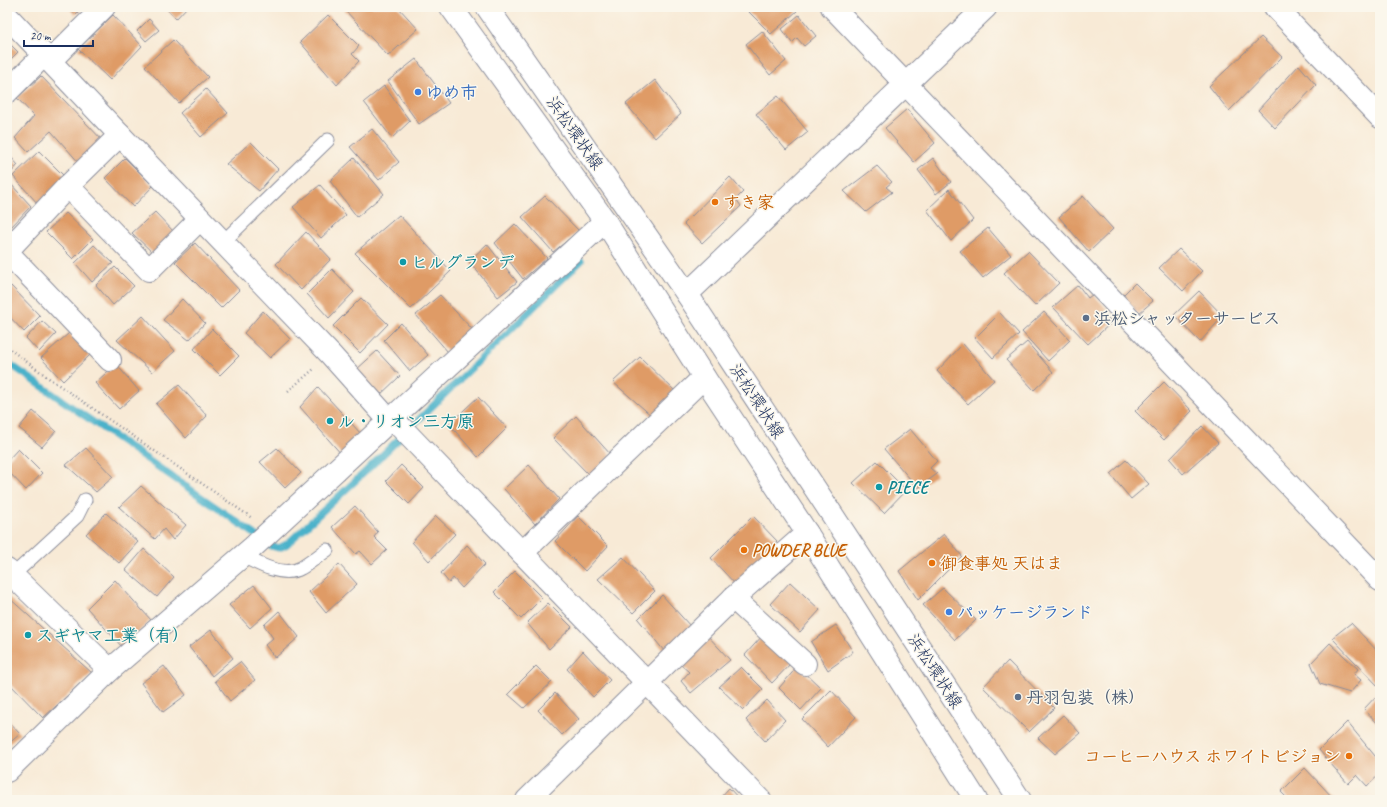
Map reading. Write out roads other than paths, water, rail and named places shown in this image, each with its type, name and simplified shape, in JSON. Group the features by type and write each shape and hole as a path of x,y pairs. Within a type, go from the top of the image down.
{"main road":[{"path":"7,92 104,7"},
{"name":"浜松環状線","path":"451,7 605,221 704,377 807,533 976,800"},
{"name":"浜松環状線","path":"487,7 687,294 1020,800"},
{"path":"832,7 1380,580"},
{"path":"687,294 986,7"},
{"path":"1275,7 1380,117"},
{"path":"7,16 200,219 760,800"},
{"path":"110,360 7,252 68,186 120,135"},
{"path":"68,186 149,270 200,219"},
{"path":"7,771 110,670 398,425 605,221"},
{"path":"522,553 704,377"},
{"path":"527,800 733,598 807,533"},
{"path":"10,572 110,670"},
{"path":"733,598 805,664"}],"lane":[{"path":"223,242 328,140"},
{"path":"10,572 77,516 85,500"},
{"path":"259,542 267,568 284,571 300,569 327,550"}],"waterway":[{"path":"7,362 253,533 268,545 279,548 287,544 365,472 581,261"}],"place":[{"name":"ゆめ市","path":"418,92"},
{"name":"すき家","path":"715,202"},
{"name":"ヒルグランデ","path":"403,262"},
{"name":"浜松シャッターサービス","path":"1086,318"},
{"name":"ル・リオン三方原","path":"330,421"},
{"name":"PIECE","path":"879,487"},
{"name":"POWDER BLUE","path":"744,550"},
{"name":"御食事処 天はま","path":"932,563"},
{"name":"パッケージランド","path":"949,612"},
{"name":"スギヤマ工業（有）","path":"28,635"},
{"name":"丹羽包装（株）","path":"1018,697"},
{"name":"コーヒーハウス ホワイトビジョン","path":"1349,756"}]}
